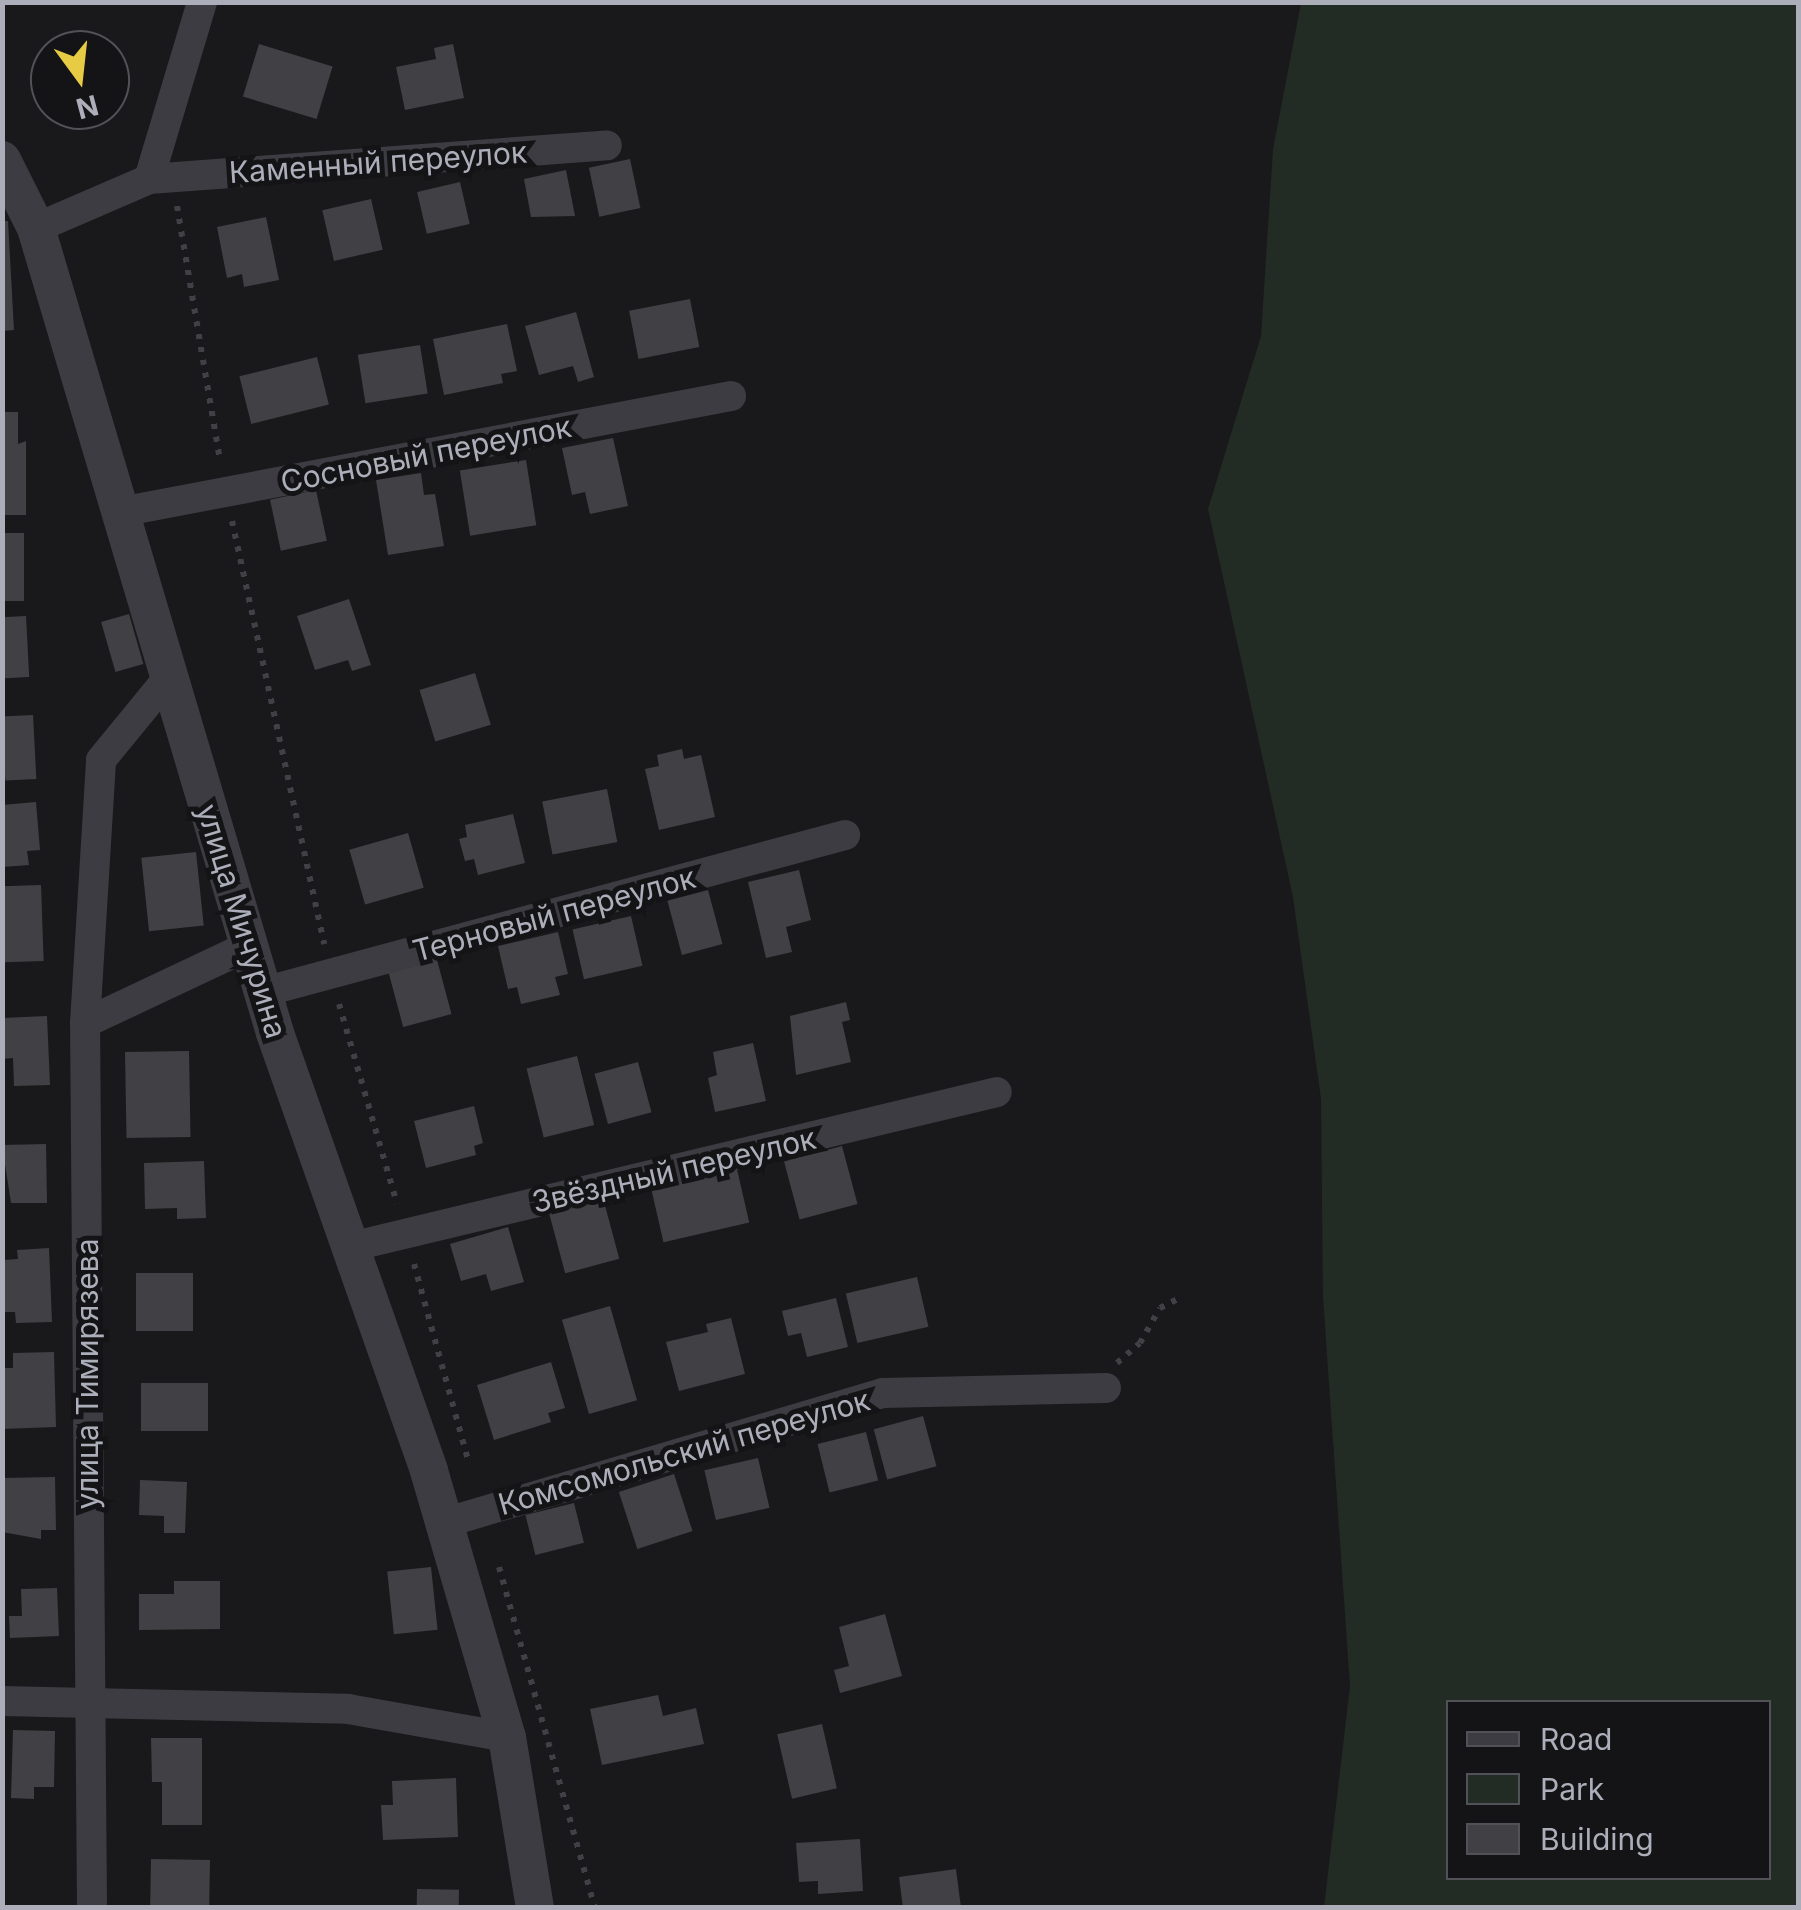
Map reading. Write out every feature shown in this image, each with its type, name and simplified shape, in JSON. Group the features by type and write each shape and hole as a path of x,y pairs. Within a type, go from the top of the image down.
{"street":[{"path":"36,228 160,178 202,2"},
{"name":"Каменный переулок","path":"160,178 607,145"},
{"name":"улица Мичурина","path":"8,182 36,228 263,992 444,1523 507,1737 534,1908"},
{"name":"Сосновый переулок","path":"120,512 731,396"},
{"name":"улица Тимирязева","path":"92,1908 85,1023 101,760 169,677"},
{"name":"Терновый переулок","path":"263,992 845,835"},
{"path":"85,1023 249,946"},
{"name":"Звёздный переулок","path":"350,1247 997,1092"},
{"name":"Комсомольский переулок","path":"444,1523 883,1394 1103,1388"},
{"path":"2,1701 348,1709 507,1737"}],"path":[{"path":"160,178 330,974 596,1908"},
{"path":"1103,1388 1160,1308 1180,1298"}],"green space":[{"path":"1301,3 1798,3 1798,1907 1324,1907 1350,1686 1323,1297 1321,1099 1293,897 1208,509 1261,336 1273,149"}],"building":[{"path":"259,44 333,67 317,119 243,97"},
{"path":"453,44 464,98 405,110 396,67 436,59 434,48"},
{"path":"630,159 640,208 599,217 589,168"},
{"path":"566,170 575,216 531,217 524,179"},
{"path":"460,182 470,224 427,234 417,192"},
{"path":"371,199 383,250 334,261 322,210"},
{"path":"266,217 279,280 244,287 242,274 227,278 217,227"},
{"path":"2,221 8,221 14,330 2,331"},
{"path":"690,299 699,347 638,359 629,311"},
{"path":"576,312 594,377 578,382 573,366 539,375 525,326"},
{"path":"507,324 517,371 501,374 503,383 444,395 433,339"},
{"path":"420,345 428,393 365,403 358,355"},
{"path":"317,357 329,405 251,424 239,376"},
{"path":"2,412 18,412 18,444 26,441 26,515 2,515"},
{"path":"613,438 628,506 590,514 585,492 572,495 562,448"},
{"path":"526,460 536,525 470,536 460,470"},
{"path":"421,473 424,495 435,494 444,546 388,555 376,480"},
{"path":"316,490 327,541 281,551 270,500"},
{"path":"2,533 24,533 24,601 2,601"},
{"path":"349,599 371,665 352,671 348,660 315,670 297,616"},
{"path":"129,614 143,664 115,672 101,622"},
{"path":"26,616 29,677 5,678 2,617"},
{"path":"475,673 491,725 435,742 420,690"},
{"path":"33,715 36,779 5,781 2,717"},
{"path":"682,749 684,759 701,755 715,817 659,830 645,769 659,766 657,755"},
{"path":"607,789 617,842 553,855 542,802"},
{"path":"36,802 40,850 27,851 29,865 2,867 2,805"},
{"path":"513,814 525,863 478,875 474,859 465,861 459,839 467,837 465,825"},
{"path":"408,833 424,888 365,905 349,850"},
{"path":"196,852 204,926 149,931 141,858"},
{"path":"799,870 811,920 786,927 792,952 766,958 748,882"},
{"path":"41,885 44,961 5,962 2,886"},
{"path":"708,890 722,944 682,955 667,901"},
{"path":"631,916 642,966 584,979 573,929"},
{"path":"558,932 568,974 555,977 560,995 521,1004 517,987 508,989 498,946"},
{"path":"437,960 451,1014 403,1027 389,973"},
{"path":"846,1002 850,1020 842,1022 851,1062 796,1075 790,1016"},
{"path":"47,1016 50,1085 14,1086 13,1058 2,1059 2,1018"},
{"path":"753,1043 766,1101 715,1112 708,1078 717,1075 713,1052"},
{"path":"189,1051 191,1137 127,1138 125,1052"},
{"path":"577,1056 594,1125 544,1137 527,1069"},
{"path":"638,1062 651,1112 608,1124 595,1074"},
{"path":"474,1106 483,1143 474,1146 476,1155 426,1168 414,1121"},
{"path":"46,1144 47,1203 11,1203 2,1145"},
{"path":"842,1146 858,1204 800,1219 784,1162"},
{"path":"204,1161 206,1218 177,1219 177,1208 145,1209 144,1163"},
{"path":"736,1165 749,1222 664,1242 650,1185"},
{"path":"603,1198 619,1259 565,1273 549,1212"},
{"path":"508,1227 524,1282 491,1291 486,1274 461,1281 450,1244"},
{"path":"49,1248 52,1322 16,1323 15,1312 2,1312 2,1260 18,1259 17,1250"},
{"path":"136,1273 193,1273 193,1331 136,1331"},
{"path":"917,1277 928,1327 857,1343 846,1293"},
{"path":"836,1298 848,1347 807,1357 801,1333 788,1336 782,1311"},
{"path":"610,1306 637,1400 589,1414 562,1320"},
{"path":"731,1318 745,1374 679,1391 666,1342 708,1332 706,1324"},
{"path":"54,1352 56,1427 2,1429 2,1368 13,1368 13,1353"},
{"path":"551,1362 565,1408 548,1413 551,1422 494,1440 477,1385"},
{"path":"141,1383 208,1383 208,1431 141,1431"},
{"path":"923,1416 936,1466 887,1479 874,1429"},
{"path":"866,1432 878,1481 830,1493 817,1444"},
{"path":"758,1458 769,1508 716,1520 704,1470"},
{"path":"674,1474 693,1531 637,1549 619,1492"},
{"path":"55,1477 56,1530 41,1530 41,1539 2,1532 2,1478"},
{"path":"140,1480 187,1482 185,1533 164,1533 164,1516 139,1515"},
{"path":"574,1503 584,1543 535,1555 525,1515"},
{"path":"431,1567 438,1630 394,1634 387,1572"},
{"path":"174,1581 220,1581 220,1629 139,1630 139,1594 174,1594"},
{"path":"57,1588 59,1636 10,1638 9,1616 22,1616 21,1589"},
{"path":"885,1614 902,1676 840,1693 834,1670 849,1666 839,1627"},
{"path":"658,1695 663,1716 696,1708 704,1744 602,1765 590,1709"},
{"path":"822,1724 837,1788 792,1799 777,1734"},
{"path":"13,1730 55,1731 54,1787 34,1787 34,1799 11,1798"},
{"path":"151,1738 202,1738 202,1825 162,1825 162,1782 152,1782"},
{"path":"456,1778 458,1837 383,1840 381,1805 393,1805 392,1781"},
{"path":"860,1839 863,1891 818,1894 818,1881 799,1882 796,1843"},
{"path":"151,1859 210,1860 209,1908 150,1908"},
{"path":"956,1869 961,1908 903,1908 899,1877"},
{"path":"417,1889 459,1890 459,1908 417,1908"}]}
